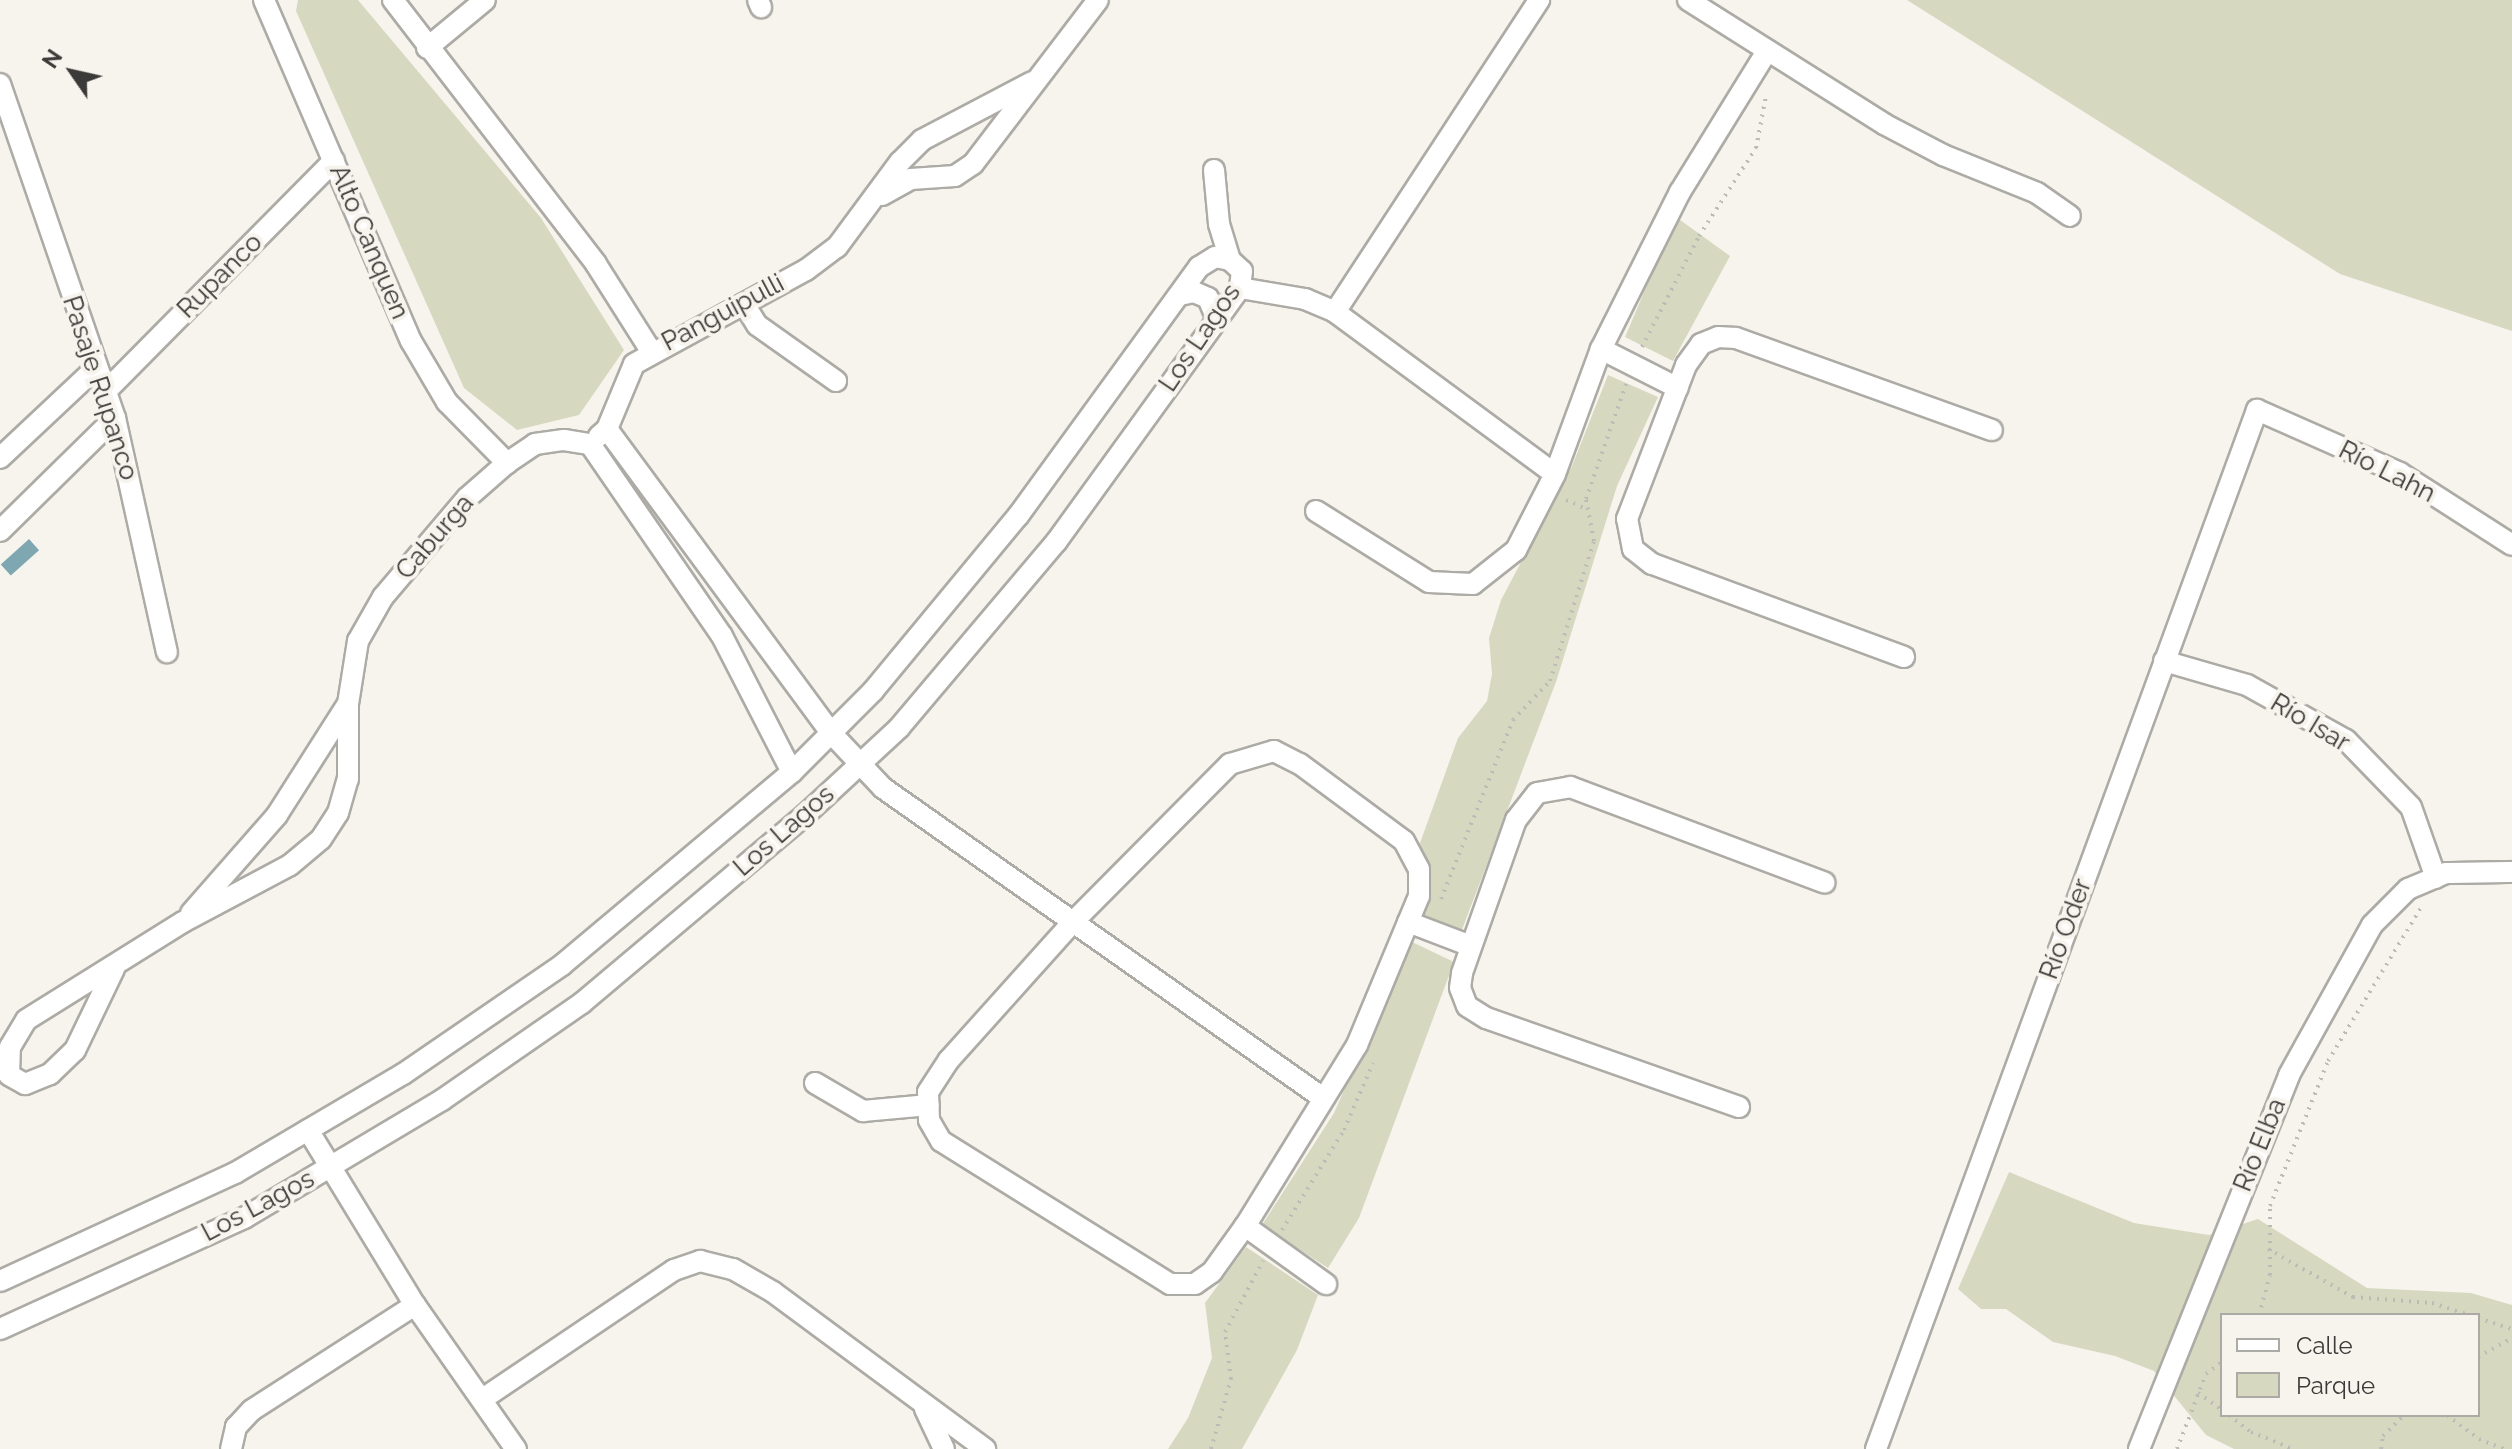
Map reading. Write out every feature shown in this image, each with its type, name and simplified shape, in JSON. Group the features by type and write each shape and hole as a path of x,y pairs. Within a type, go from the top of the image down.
{"street":[{"name":"Alto Canquen","path":"264,0 422,362 465,424 507,463"},
{"path":"393,0 596,264 651,351"},
{"path":"427,48 485,0"},
{"name":"Panguipulli","path":"878,197 911,179 955,176 973,164 1032,82 1098,0"},
{"path":"1335,312 1539,0"},
{"path":"1688,0 1913,140 2037,193 2070,216"},
{"path":"1316,511 1429,582 1473,584 1516,550 1555,474 1601,349 1680,192 1767,51"},
{"name":"Panguipulli","path":"590,444 607,429 629,373 651,351 744,304 837,247 878,197 900,162 922,140 1032,82"},
{"name":"Pasaje Rupanco","path":"0,84 115,418 167,652"},
{"name":"Rupanco","path":"106,391 334,161"},
{"path":"1214,170 1219,224 1230,260"},
{"name":"Los Lagos","path":"0,1281 235,1173 403,1074 562,965 792,772 832,734 1018,516 1199,267 1215,257 1230,260 1242,271 1240,288 1056,542 899,728 582,1003 442,1100 244,1218 0,1329"},
{"path":"1240,288 1305,299 1335,312 1555,474"},
{"path":"1180,295 1194,292 1208,298 1217,319"},
{"path":"744,304 757,325 836,381"},
{"path":"1904,657 1638,555 1628,540 1627,519 1695,350 1727,336 1992,430"},
{"path":"1601,349 1678,388"},
{"path":"0,458 97,367"},
{"name":"Río Lahn","path":"2257,410 2400,473 2512,545"},
{"name":"Río Oder","path":"1876,1449 2257,410"},
{"path":"0,531 115,418"},
{"path":"607,429 748,616 832,734 859,765 915,813 1323,1098"},
{"name":"Caburga","path":"114,969 75,1050 50,1074 25,1084 9,1075 10,1047 26,1020 114,969 183,922 290,865 321,839 338,813 348,779 348,704 358,641 383,597 467,498 507,463 535,444 564,440 590,444"},
{"path":"590,444 722,636 792,772"},
{"path":"722,636 748,616"},
{"name":"Río Isar","path":"2164,661 2247,685 2346,740 2411,807 2436,878"},
{"name":"Caburga","path":"183,922 277,815 348,704"},
{"path":"1274,751 1300,764 1404,841 1419,869 1419,896 1357,1045 1245,1226 1212,1272 1195,1284 1170,1284 941,1141 929,1120 928,1092 949,1060 1071,924 1230,764 1274,751"},
{"path":"1739,1107 1476,1013 1460,988 1471,946 1521,809 1537,793 1558,787 1580,790 1825,883"},
{"path":"2436,878 2512,872"},
{"name":"Río Elba","path":"2139,1449 2289,1075 2372,925 2408,889 2436,878"},
{"path":"1408,922 1471,946"},
{"path":"815,1083 863,1111 929,1105"},
{"path":"308,1130 415,1305 484,1398 516,1449"},
{"path":"1245,1226 1326,1284"},
{"path":"484,1398 674,1270 700,1261 733,1269 773,1292 980,1444"},
{"path":"231,1449 236,1427 252,1410 415,1305"},
{"path":"916,1396 947,1449 956,1442 980,1444"}],"path":[{"path":"1429,930 1513,720 1550,681 1594,541 1586,499 1633,365 1699,236 1756,148 1766,90"},
{"path":"2260,1313 2270,1275 2270,1206 2328,1061 2427,899"},
{"path":"1211,1449 1231,1379 1225,1332 1272,1245 1344,1130 1375,1059"},
{"path":"2268,1249 2353,1297 2432,1303 2464,1313"},
{"path":"2480,1319 2512,1329"},
{"path":"2480,1356 2512,1338"},
{"path":"2177,1449 2206,1374 2220,1364"},
{"path":"2198,1393 2220,1409"},
{"path":"2232,1417 2251,1432 2293,1449"},
{"path":"2381,1449 2383,1436 2402,1417"},
{"path":"2450,1417 2479,1439 2504,1449"}],"green space":[{"path":"298,0 358,0 541,218 624,350 579,415 517,430 464,388 296,11"},
{"path":"1907,0 2512,0 2512,331 2340,274"},
{"path":"1676,217 1730,256 1673,361 1625,337"},
{"path":"1608,375 1658,397 1617,486 1556,682 1460,935 1422,919 1428,893 1420,843 1458,738 1487,701 1492,674 1489,638 1501,600 1572,466"},
{"path":"1410,941 1454,962 1359,1218 1328,1268 1262,1225 1334,1113"},
{"path":"2009,1172 2134,1223 2209,1235 2258,1219 2367,1288 2471,1293 2512,1305 2512,1449 2234,1449 2206,1435 2154,1371 2115,1356 2053,1342 2006,1309 1981,1309 1958,1289"},
{"path":"1246,1247 1318,1295 1297,1350 1242,1449 1168,1449 1188,1418 1212,1358 1205,1303"}],"water":[{"path":"29,539 39,550 11,576 1,564"}]}
